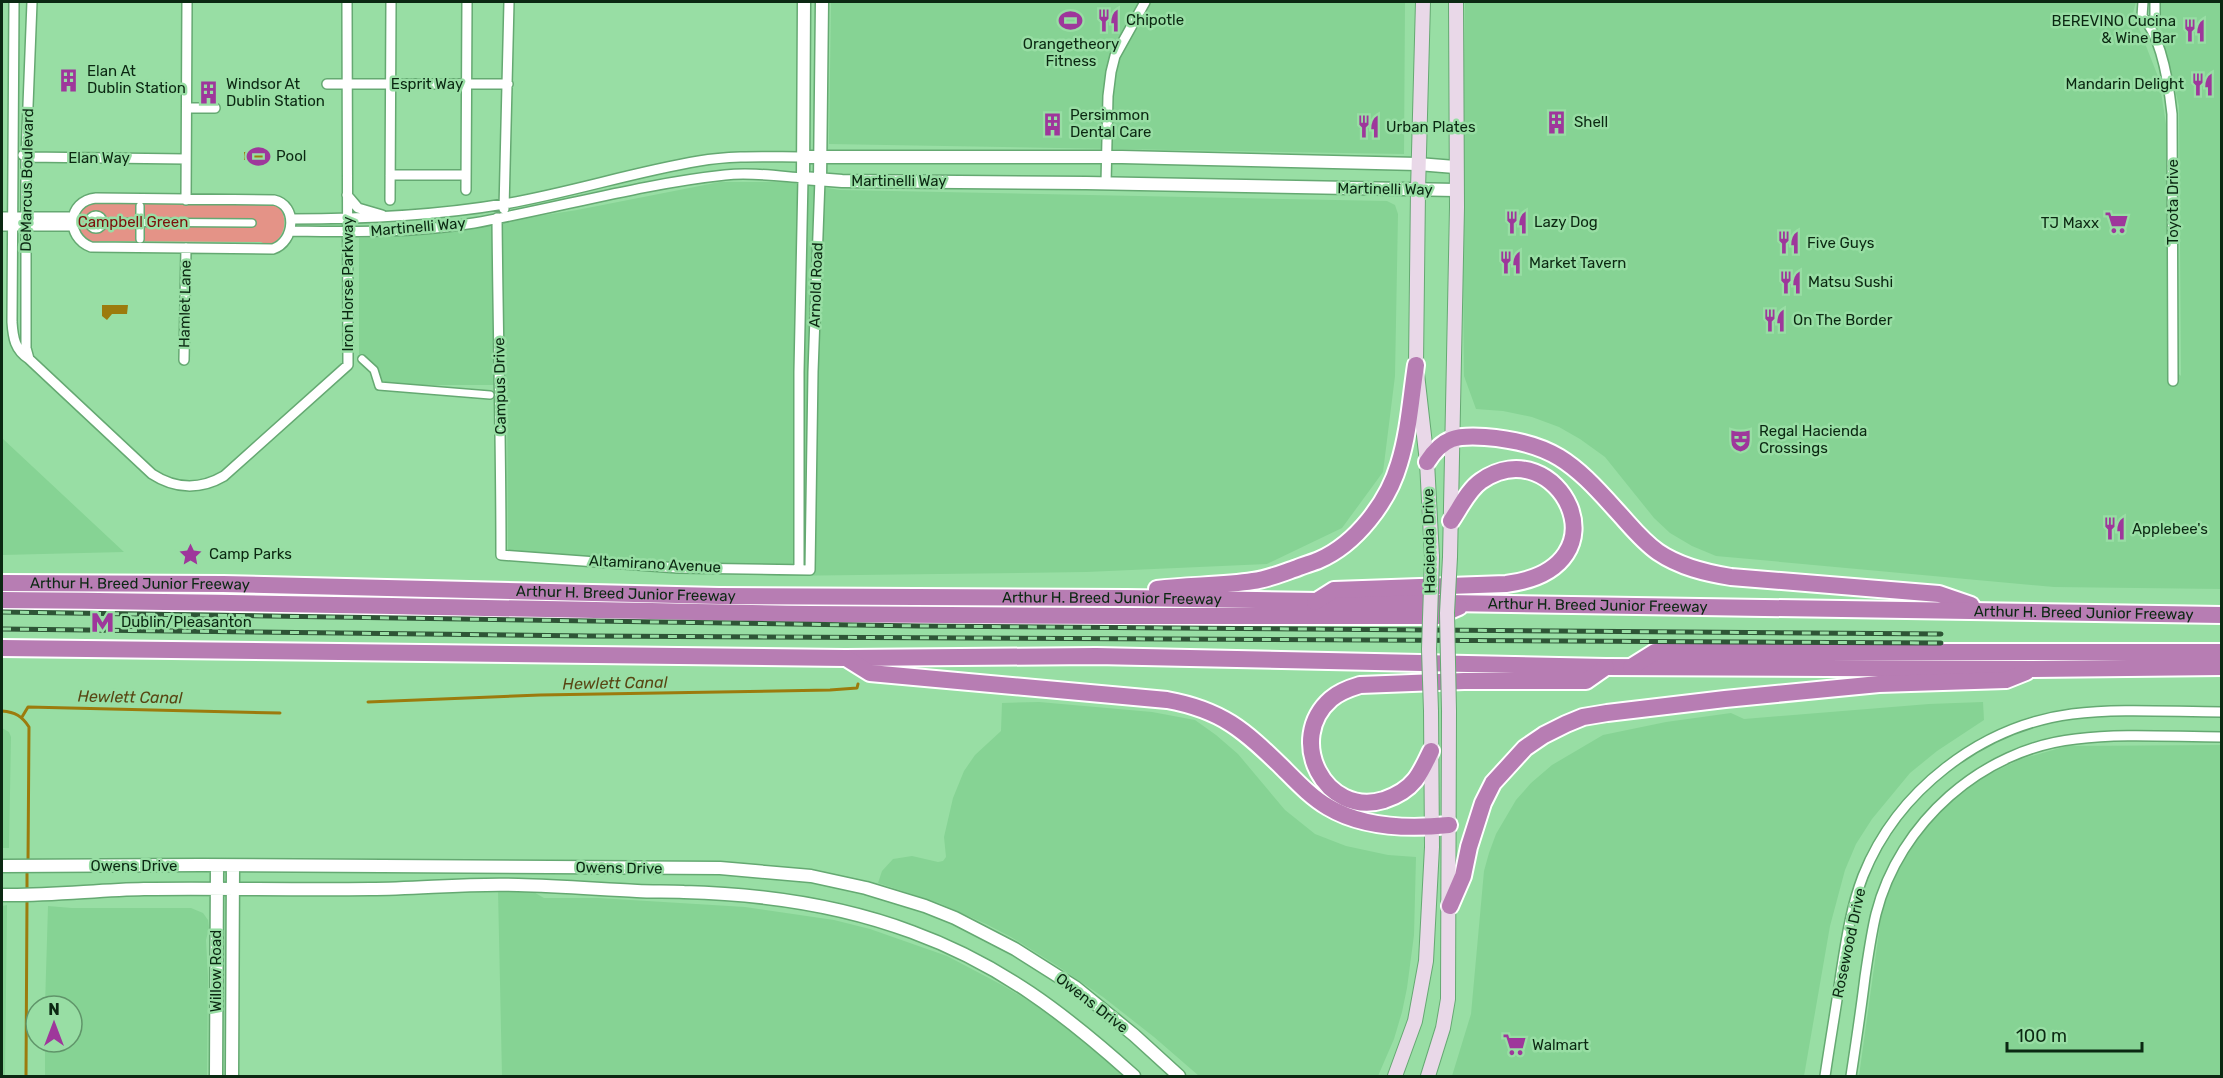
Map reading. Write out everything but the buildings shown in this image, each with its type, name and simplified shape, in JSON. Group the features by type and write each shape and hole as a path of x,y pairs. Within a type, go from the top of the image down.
{"highway":[{"path":"1127,598 1158,589 1254,581 1276,576 1320,560 1341,546 1359,531 1375,512 1396,473 1405,442 1416,364"},
{"path":"1427,462 1435,449 1443,442 1468,436 1513,439 1535,444 1570,464 1590,482 1640,537 1671,559 1706,573 1939,594 1986,610"},
{"path":"1314,602 1334,590 1527,582 1542,576 1565,558 1574,536 1570,510 1557,486 1545,476 1527,469 1510,469 1494,473 1480,482 1469,493 1451,521"},
{"name":"Arthur H. Breed Junior Freeway","path":"2,583 223,584 719,596 1127,598 2222,615"},
{"path":"2,600 242,602 808,614 1287,616 1438,616 1468,603"},
{"path":"2,648 845,658 1096,656 1630,668 2222,667"},
{"path":"1630,668 1655,652 2222,652"},
{"path":"845,658 870,673 1167,700 1189,704 1213,712 1235,725 1256,741 1311,795 1335,811 1382,825 1432,827 1449,825"},
{"path":"1431,751 1421,771 1405,790 1392,798 1377,802 1362,802 1347,798 1333,790 1321,778 1311,753 1313,726 1320,711 1331,698 1344,690 1360,685 1464,681 1586,681 1606,667"},
{"path":"1450,906 1463,876 1469,847 1483,803 1493,783 1525,748 1544,735 1583,717 1725,699 1878,684 2006,680 2032,669"}],"main road":[{"name":"Hacienda Drive","path":"1395,1077 1415,1021 1426,961 1432,827 1429,640 1432,557 1427,462 1416,364 1418,164 1423,2"},
{"name":"Hacienda Drive","path":"1428,1077 1443,1028 1448,999 1450,906 1447,623 1453,439 1456,2"}],"street":[{"name":"DeMarcus Boulevard","path":"14,2 13,335 20,353 152,474 162,481 192,487"},
{"name":"DeMarcus Boulevard","path":"29,359 26,348 26,157 32,2"},
{"path":"186,200 187,2"},
{"name":"Iron Horse Parkway","path":"192,487 213,482 224,476 348,365 347,2"},
{"path":"390,200 391,2"},
{"path":"466,2 466,190"},
{"name":"Campus Drive","path":"501,555 500,218 504,204 509,2"},
{"name":"Arnold Road","path":"798,570 798,372 803,178 804,2"},
{"name":"Arnold Road","path":"810,570 813,372 821,158 822,2"},
{"path":"1106,183 1108,96 1111,72 1115,56 1145,2"},
{"name":"Toyota Drive","path":"2143,2 2142,16 2150,25 2167,75 2172,114 2173,381"},
{"path":"2150,25 2155,16 2155,2"},
{"name":"Esprit Way","path":"327,84 507,84"},
{"path":"187,108 215,108"},
{"path":"14,148 26,157"},
{"name":"Elan Way","path":"26,157 186,159"},
{"name":"Martinelli Way","path":"347,219 424,215 504,204 701,161 754,157 1107,157 1418,164 1455,167"},
{"name":"Martinelli Way","path":"347,232 415,230 500,218 665,184 728,174 842,181 1106,183 1456,190"},
{"path":"390,175 466,175"},
{"name":"Martinelli Way","path":"347,195 358,208 380,215 424,215"},
{"path":"90,199 274,200 279,201 285,207 291,219 291,231 284,243 273,249 90,247 80,242 72,222 80,204 90,199"},
{"path":"140,206 140,239"},
{"path":"2,217 13,222"},
{"path":"291,219 347,219"},
{"path":"2,226 13,222 72,222"},
{"path":"103,222 252,223"},
{"path":"291,231 347,232"},
{"name":"Hamlet Lane","path":"184,360 186,248"},
{"path":"362,359 374,370 379,386 490,395"},
{"name":"Altamirano Avenue","path":"501,555 678,568 810,570"},
{"name":"Rosewood Drive","path":"1825,1077 1845,947 1863,877 1877,846 1896,817 1918,792 1942,770 1969,751 1999,735 2033,722 2071,714 2222,712"},
{"name":"Rosewood Drive","path":"1851,1077 1876,914 1898,858 1915,832 1951,795 1982,772 2040,746 2074,739 2110,736 2222,737"},
{"name":"Owens Drive","path":"2,866 720,868 779,872 838,882 925,906 956,918 1015,949 1075,987 1134,1035 1179,1077"},
{"name":"Willow Road","path":"216,1077 217,866"},
{"name":"Willow Road","path":"232,1077 233,866"},
{"name":"Owens Drive","path":"8,895 216,888 367,889 459,884 737,895 807,904 845,912 912,932 969,956 999,972 1059,1012 1088,1034 1134,1077"}],"shaded area":[{"path":"831,2 1405,2 1404,154 829,144"},
{"path":"1465,2 2136,2 2133,13 2159,79 2167,131 2170,366 2181,376 2179,106 2159,24 2161,2 2221,2 2221,589 2054,587 1716,556 1670,533 1654,518 1605,457 1580,439 1559,427 1532,417 1503,411 1476,409 1464,376 1462,178"},
{"name":"Pool","path":"244,152 272,153 272,160 244,160"},
{"path":"720,182 788,182 840,190 1387,201 1395,205 1398,214 1395,376 1383,472 1342,528 1267,564 1086,572 778,576 508,560 507,385 382,385 376,368 359,354 359,238 417,235 577,210"},
{"path":"102,305 128,305 127,314 112,314 107,320 102,316"},
{"path":"2,438 124,552 2,555"},
{"path":"1039,702 1152,712 1195,720 1238,754 1285,810 1315,834 1346,846 1388,855 1416,857 1414,935 1407,988 1394,1039 1378,1076 1199,1076 1103,997 1011,937 939,903 878,883 882,871 893,859 912,856 943,861 946,857 944,837 953,798 964,771 975,755 1001,731 1002,703"},
{"path":"1983,702 1984,720 1937,751 1910,773 1872,819 1856,844 1845,870 1830,926 1804,1076 1452,1076 1471,1014 1484,871 1489,853 1496,834 1516,800 1552,765 1603,735 1666,722 1731,713 1744,719 1929,704"},
{"path":"2,728 9,732 11,737 9,848 2,848"},
{"path":"2221,745 2221,1076 1859,1076 1882,910 1896,874 1914,844 1938,813 1977,780 2021,759 2067,746"},
{"path":"498,890 530,890 544,898 598,898 745,907 834,920 870,929 947,956 1002,985 1039,1007 1083,1038 1124,1076 502,1076"},
{"path":"7,905 5,1076 2,1076 2,906"},
{"path":"48,906 191,908 203,913 208,920 209,928 206,940 207,1076 45,1076 45,1054 84,1054 84,994 45,994"}],"green space":[{"name":"Campbell Green","path":"97,201 100,203 262,205 266,202 279,207 284,224 281,236 267,245 261,242 100,241 95,245 85,241 78,222 81,212"}],"waterway":[{"name":"Hewlett Canal","path":"368,702 540,695 830,690 857,688 858,684"},
{"name":"Hewlett Canal","path":"22,717 28,707 280,713"},
{"path":"2,711 18,715 29,727 28,863"},
{"path":"27,869 27,893"},
{"path":"26,1076 27,899"}],"railway":[{"path":"2,612 920,626 1941,634"},
{"path":"2,629 589,636 1941,643"}],"place":[{"name":"Orangetheory Fitness","path":"1071,20"},
{"name":"Chipotle","path":"1108,20"},
{"name":"BEREVINO Cucina & Wine Bar","path":"2194,30"},
{"name":"Elan At Dublin Station","path":"69,80"},
{"name":"Mandarin Delight","path":"2202,84"},
{"name":"Windsor At Dublin Station","path":"208,93"},
{"name":"Shell","path":"1556,122"},
{"name":"Persimmon Dental Care","path":"1052,124"},
{"name":"Urban Plates","path":"1368,127"},
{"name":"Pool","path":"258,156"},
{"name":"Lazy Dog","path":"1516,222"},
{"name":"TJ Maxx","path":"2117,223"},
{"name":"Five Guys","path":"1789,243"},
{"name":"Market Tavern","path":"1511,263"},
{"name":"Matsu Sushi","path":"1790,282"},
{"name":"On The Border","path":"1775,320"},
{"name":"Regal Hacienda Crossings","path":"1741,440"},
{"name":"Applebee's","path":"2114,529"},
{"name":"Camp Parks","path":"191,554"},
{"name":"Dublin/Pleasanton","path":"103,622"},
{"name":"Walmart","path":"1514,1045"}]}
